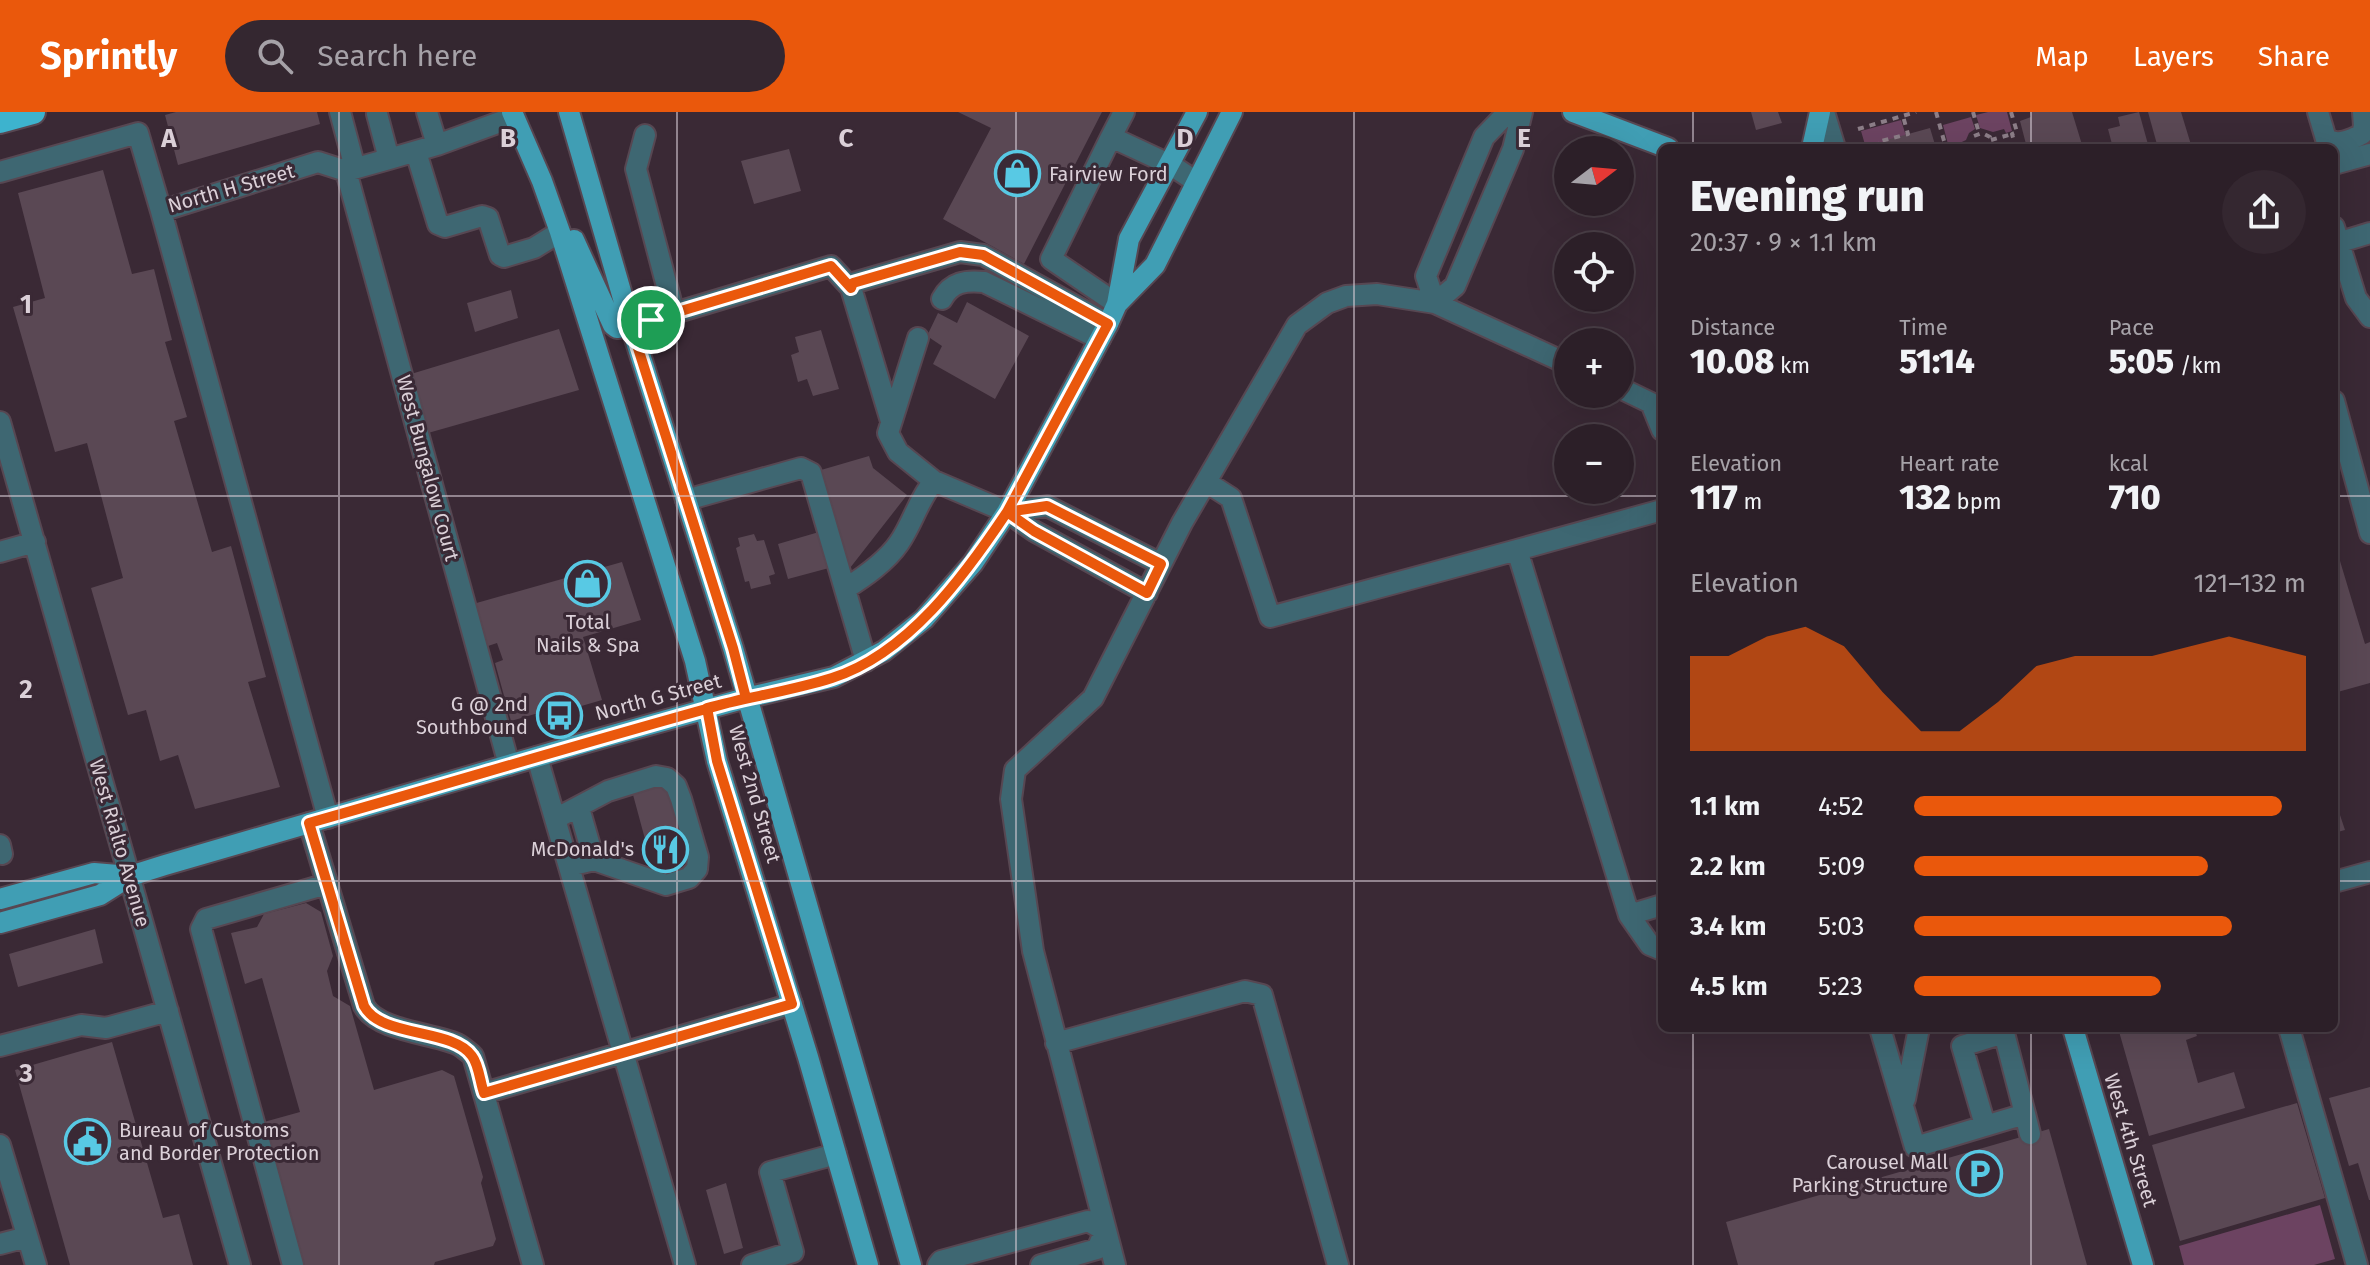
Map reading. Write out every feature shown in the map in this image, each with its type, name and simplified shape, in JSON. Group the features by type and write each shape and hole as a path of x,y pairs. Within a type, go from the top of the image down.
{"highway":[{"path":"0,121 33,112"}],"main road":[{"name":"West 2nd Street","path":"569,112 631,326 733,648 911,1265"},
{"name":"North G Street","path":"130,876 707,708 834,677 884,651 924,619 973,563 1007,512 1117,304 1129,239 1197,112"},
{"name":"North G Street","path":"1117,304 1155,265 1232,112"},
{"path":"1573,112 1658,144"},
{"path":"1813,144 1822,112"},
{"name":"West 2nd Street","path":"513,115 560,232 695,661 717,761 868,1265"},
{"path":"560,232 575,241 613,325 617,328 631,326"},
{"path":"0,899 94,873 130,876"},
{"path":"0,923 100,895 130,876"},
{"name":"West 4th Street","path":"2074,1032 2143,1265"}],"street":[{"name":"West Bungalow Court","path":"340,112 350,169 509,765"},
{"path":"427,112 437,145"},
{"path":"1117,304 1051,259 1124,112"},
{"path":"1435,303 1426,276 1484,137 1508,112"},
{"path":"1435,303 1455,286 1513,149 1522,112"},
{"path":"1822,112 1834,144"},
{"path":"2304,112 2314,144"},
{"path":"2318,112 2326,139 2332,142 2342,142 2362,134 2363,112"},
{"path":"377,114 389,159"},
{"name":"North H Street","path":"0,172 138,133 161,211 318,162 350,169 416,152 513,115"},
{"path":"645,135 636,169 674,313"},
{"path":"1111,137 1171,165 1195,181"},
{"path":"416,152 438,224 445,227 482,216 488,218 500,255 504,257 534,248 560,232"},
{"path":"2338,163 2370,154"},
{"path":"161,211 319,821 327,884 364,1006 369,1015 459,1045 473,1056 533,1265"},
{"path":"2338,238 2370,233"},
{"path":"2338,244 2370,317"},
{"path":"851,288 853,283 960,252 983,255 1104,331"},
{"path":"631,326 831,266 851,288 891,421"},
{"path":"942,299 947,289 966,280 984,282 1104,331"},
{"path":"1115,1265 1033,951 1011,799 1015,770 1093,698 1161,564 1297,325 1327,303 1346,296 1377,294 1435,303 1554,358"},
{"path":"918,338 888,433 898,452 934,481 1007,512 1034,531 1147,593"},
{"path":"1634,395 1651,403 1658,416"},
{"path":"2338,416 2370,533"},
{"name":"West Rialto Avenue","path":"0,422 240,1265"},
{"path":"686,500 801,468 811,473 866,661"},
{"path":"845,589 869,573 899,544 924,492 934,481"},
{"path":"1206,482 1231,498 1270,617 1658,511"},
{"path":"1007,512 1047,506 1161,564"},
{"path":"0,552 35,542"},
{"path":"1517,550 1629,915 1650,945 1658,948"},
{"path":"537,757 685,1265"},
{"path":"555,819 608,791 656,776 667,778 676,786 698,857 697,869 689,878 666,885 594,860 569,866"},
{"path":"579,808 594,860"},
{"path":"2338,881 2370,872"},
{"path":"293,1265 201,929 206,919 327,884"},
{"path":"1629,915 1658,906"},
{"path":"1056,1043 1245,991 1262,995 1338,1265"},
{"path":"484,1093 792,1004"},
{"path":"0,1046 81,1025 106,1028 168,1011"},
{"path":"1881,1032 1915,1147 1985,1125 2028,1124 2004,1033 1962,1046 1985,1125"},
{"path":"1904,1104 1918,1032"},
{"path":"2290,1032 2357,1265"},
{"path":"0,1145 36,1265"},
{"path":"752,1265 793,1252 770,1172 836,1154"},
{"path":"938,1265 941,1261 1088,1221 1105,1231"},
{"path":"1041,1265 1097,1249 1105,1231"},
{"path":"0,1244 27,1237"}],"path":[{"path":"1858,129 1916,112"},
{"path":"1936,112 1945,144"},
{"path":"1973,112 1979,133"},
{"path":"1991,140 2017,132 2011,112"},
{"path":"1878,144 1908,134 1903,116"},
{"path":"1973,144 1974,136 1979,133 1988,135 1990,144"},
{"path":"2012,134 2015,144"}],"shaded area":[{"path":"2007,112 2012,131 2006,133 2004,129 1993,132 1980,128 1976,115"},
{"path":"1971,117 1975,129 1966,140 1948,144 1943,125"},
{"path":"1901,120 1906,136 1865,144 1861,131"},
{"path":"2320,1205 2335,1259 2314,1265 2184,1265 2179,1246"}],"building":[{"path":"176,112 317,112 320,124 178,165 165,115"},
{"name":"Fairview Ford","path":"958,112 1102,112 1024,264 943,219 991,128"},
{"path":"1751,112 1778,112 1782,123 1756,130"},
{"path":"2030,112 2072,112 2082,144 2026,144 2020,121 2031,117"},
{"path":"2139,112 2148,144 2112,144 2108,129 2120,126 2118,117"},
{"path":"2148,112 2181,112 2191,144 2157,144"},
{"path":"1930,128 1935,144 1884,144 1883,141"},
{"path":"789,149 801,191 754,204 741,161"},
{"path":"103,170 132,274 154,269 172,340 165,342 187,417 174,421 212,552 231,546 266,677 248,682 280,787 195,809 178,755 160,761 146,710 128,715 91,588 123,578 87,443 55,452 13,307 45,298 18,193"},
{"path":"511,290 518,318 475,332 467,303"},
{"path":"967,302 1029,336 995,399 933,364 942,346 927,336 938,313 957,323"},
{"path":"559,329 579,390 428,433 411,374"},
{"path":"821,330 839,389 813,396 807,379 798,382 791,355 799,352 795,337"},
{"path":"869,456 873,468 907,495 850,568 821,470"},
{"path":"819,532 829,568 788,579 778,544"},
{"path":"754,534 757,541 764,540 775,574 769,576 771,584 751,589 749,581 745,582 736,548 740,546 738,538"},
{"path":"2338,554 2365,644 2370,642 2370,683 2338,692"},
{"path":"622,562 641,620 583,637 602,700 578,707 576,702 511,721 495,663 503,660 497,643 485,647 473,604"},
{"path":"665,783 671,804 677,802 691,854 652,865 632,791"},
{"path":"2338,809 2345,830 2338,832"},
{"path":"306,903 321,912 333,956 327,971 333,996 350,1006 374,1090 442,1070 454,1076 483,1177 481,1183 496,1239 493,1246 435,1262 434,1265 304,1265 264,1122 300,1112 262,978 245,984 231,933 257,927 264,914"},
{"path":"95,929 103,963 18,987 9,954"},
{"path":"2119,1032 2196,1032 2197,1036 2186,1040 2198,1083 2234,1072 2245,1108 2149,1136"},
{"name":"Bureau of Customs and Border Protection","path":"112,1042 163,1218 179,1214 193,1265 70,1265 15,1070"},
{"path":"2370,1087 2369,1200 2358,1163 2349,1166 2329,1098"},
{"path":"2297,1103 2325,1198 2180,1241 2152,1145"},
{"name":"Carousel Mall Parking Structure","path":"2049,1129 2087,1265 1738,1265 1726,1222"},
{"path":"726,1183 743,1248 724,1254 706,1190"}],"place":[{"name":"Fairview Ford","path":"1018,174"},
{"name":"Total Nails & Spa","path":"588,583"},
{"name":"G @ 2nd Southbound","path":"559,715"},
{"name":"McDonald's","path":"665,849"},
{"name":"Bureau of Customs and Border Protection","path":"88,1142"},
{"name":"Carousel Mall Parking Structure","path":"1979,1173"}],"route":[{"path":"651,320 631,326 746,698 707,708 591,741 309,823 369,1015 459,1045 473,1056 484,1093 792,1004 717,761 707,708 834,677 884,651 924,619 945,596 973,563 1007,512 1034,531 1147,593 1161,564 1047,506 1007,512 1108,324 983,255 960,252 853,283 851,288 831,266 651,320"}]}
